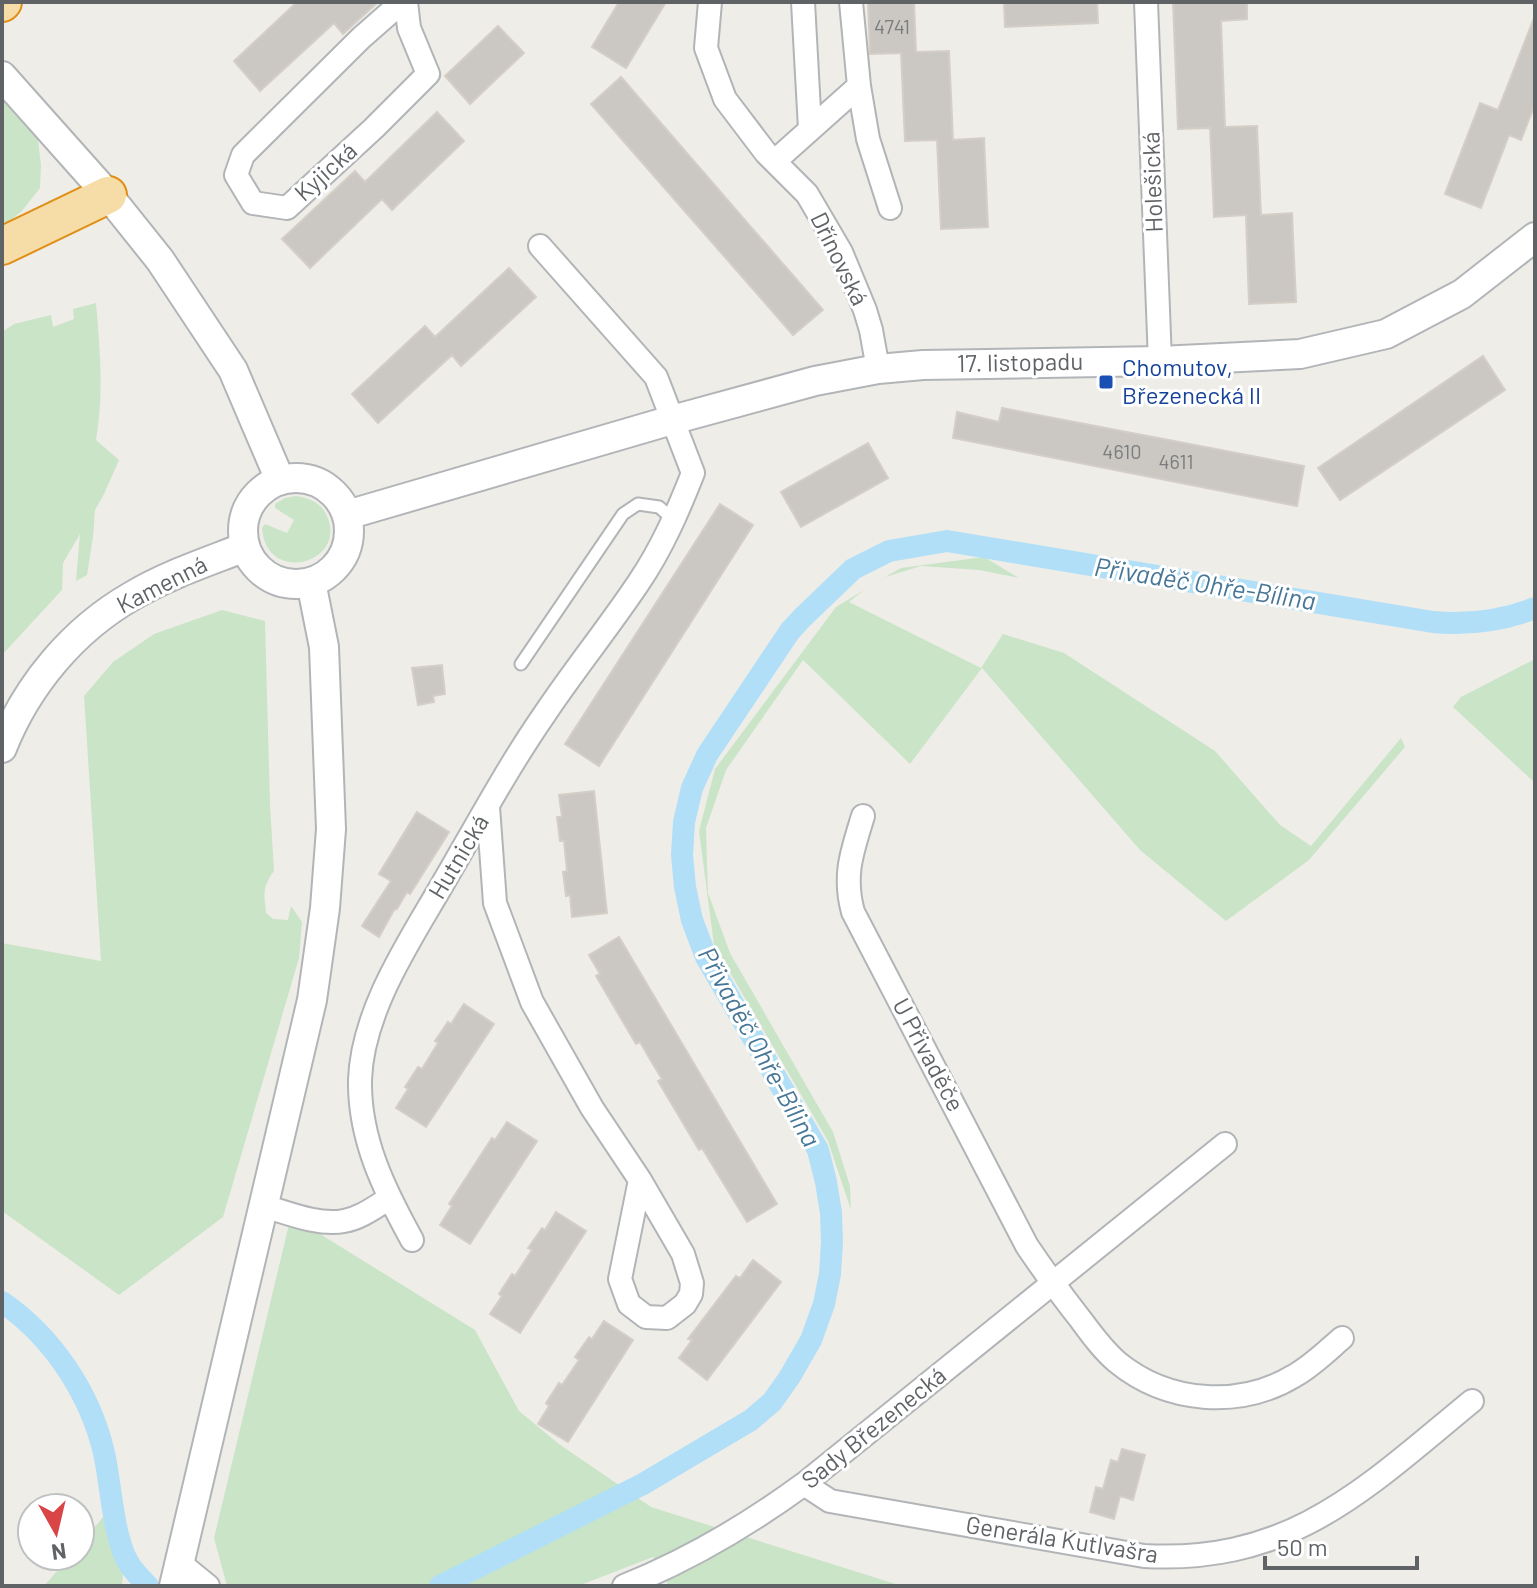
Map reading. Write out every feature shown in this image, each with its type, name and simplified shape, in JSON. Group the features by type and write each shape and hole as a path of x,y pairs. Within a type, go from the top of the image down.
{"highway":[{"path":"2,246 108,195"}],"street":[{"name":"Kyjická","path":"404,2 409,28 428,74 287,208 253,203 236,175 243,155 361,38 404,2"},
{"name":"Dřínovská","path":"710,2 706,48 725,99 766,153 807,194 841,252 865,310 878,369"},
{"path":"803,2 810,129"},
{"path":"851,2 859,86 868,139 890,208"},
{"name":"Holešická","path":"1146,2 1160,361"},
{"path":"2,76 108,195 160,260 233,370 280,480"},
{"path":"775,161 859,86"},
{"name":"17. listopadu","path":"347,515 672,420 815,381 878,369 1300,354 1386,334 1462,294 1535,237"},
{"path":"488,807 543,716 640,580 674,520 693,473 656,377 540,246"},
{"path":"296,478 321,484 340,500 347,515 350,532 347,549 327,575 311,582 295,584 278,581 252,561 245,547 245,514 253,499 280,480 296,478"},
{"name":"Kamenná","path":"2,748 27,697 55,659 89,626 131,596 245,547"},
{"path":"208,1586 177,1574 312,1000 325,908 331,829 330,755 324,647 311,582"},
{"name":"Hutnická","path":"488,807 495,903 532,1002 592,1108 640,1180 683,1254 692,1283 691,1294 685,1304 667,1318 646,1317 629,1304 620,1279 640,1180"},
{"name":"Hutnická","path":"412,1240 372,1160 360,1093 363,1056 376,1008 398,960 488,807"},
{"name":"U Přivaděče","path":"863,816 848,867 853,912 1027,1246 1052,1283"},
{"name":"Sady Březenecká","path":"624,1586 685,1559 766,1512 1225,1144"},
{"path":"264,1206 331,1222 362,1215 390,1198"},
{"path":"1052,1283 1102,1347 1117,1361 1150,1383 1188,1395 1230,1397 1266,1390 1304,1370 1342,1338"},
{"name":"Generála Kutlvašra","path":"804,1484 830,1501 1144,1556 1211,1554 1274,1539 1314,1521 1371,1484 1472,1401"}],"lane":[{"path":"521,664 623,514 638,504 659,507 674,520"}],"green space":[{"path":"2,94 38,140 41,165 40,188 21,212 2,227"},
{"path":"96,303 101,389 96,440 119,460 95,510 87,575 76,581 80,534 63,563 62,590 2,655 2,332 14,324 51,315 53,327 74,319 73,309"},
{"path":"296,496 322,508 330,532 326,546 317,556 290,562 277,557 267,546 262,528 265,524 287,533 294,520 275,508 275,504"},
{"path":"984,557 1019,578 979,570 921,566 885,577 901,568"},
{"path":"864,590 849,602 981,668 1003,634 1064,653 1215,751 1280,825 1311,846 1401,738 1405,747 1309,860 1226,921 1140,850 982,668 910,764 803,660 726,770 706,828 708,893 730,953 833,1132 850,1186 851,1210 828,1141 714,945 699,831 715,769 836,607"},
{"path":"222,610 265,621 274,871 266,886 265,906 266,913 273,919 288,920 291,906 302,922 299,958 223,1217 119,1295 2,1211 2,943 101,961 84,696 113,662 154,634"},
{"path":"1535,659 1535,783 1453,707 1461,697"},
{"path":"291,1216 475,1330 519,1411 559,1444 651,1507 902,1586 669,1586 653,1557 578,1586 227,1586 214,1538"},
{"path":"111,1508 114,1535 124,1563 122,1586 44,1586 56,1572 96,1572 96,1525"}],"building":[{"path":"297,2 378,2 343,34 334,23 260,91 234,61"},
{"path":"619,2 666,2 626,68 592,47"},
{"path":"868,2 914,2 916,52 949,51 953,140 984,138 988,227 941,229 937,140 905,141 901,53 870,54"},
{"path":"1004,2 1097,2 1098,23 1005,27"},
{"path":"1173,2 1247,2 1247,19 1221,21 1225,127 1257,126 1261,215 1292,213 1296,302 1249,304 1246,215 1214,217 1210,128 1178,129"},
{"path":"1534,18 1535,104 1521,140 1509,135 1481,208 1445,194 1480,103 1498,110"},
{"path":"498,26 524,53 470,104 445,76"},
{"path":"621,77 823,310 793,335 591,104"},
{"path":"437,112 464,141 392,210 382,199 310,268 282,239 355,171 365,182"},
{"path":"509,268 536,297 461,366 452,355 378,423 352,394 425,326 435,337"},
{"path":"1483,356 1505,390 1340,500 1318,468"},
{"path":"1002,408 1304,466 1297,506 953,438 957,412 999,422"},
{"path":"868,443 888,478 801,527 781,492"},
{"path":"720,504 753,525 599,766 565,744"},
{"path":"442,665 445,694 433,696 434,702 418,705 412,668"},
{"path":"594,791 607,913 572,917 563,872 567,871 564,841 560,841 557,817 562,817 559,795"},
{"path":"417,812 449,832 410,894 407,892 394,910 379,937 362,926 391,881 379,874"},
{"path":"619,937 777,1204 747,1222 702,1148 699,1150 658,1081 662,1079 640,1042 636,1044 596,976 600,974 589,955"},
{"path":"464,1004 494,1024 426,1127 396,1108 408,1089 405,1087 418,1067 422,1069 438,1043 435,1041"},
{"path":"507,1122 537,1141 470,1244 440,1225 462,1184 492,1138 495,1140"},
{"path":"556,1212 586,1231 520,1333 490,1314 512,1274 515,1276 532,1250 528,1248"},
{"path":"753,1260 781,1282 707,1380 679,1358 692,1340 688,1339 736,1276 740,1278"},
{"path":"604,1321 633,1340 568,1442 538,1424 549,1406 546,1403 579,1360 575,1357"},
{"path":"1122,1449 1145,1455 1133,1500 1120,1496 1114,1519 1090,1512 1096,1487 1103,1489 1111,1460 1118,1462"}],"waterway":[{"name":"Přivaděč Ohře-Bílina","path":"440,1586 643,1484 751,1420 772,1402 811,1340 824,1304 832,1242 831,1213 818,1150 706,957 692,920 682,855 684,822 692,788 707,755 790,631 853,569 889,551 947,541 1433,622 1485,621 1535,608"},
{"name":"Přivaděč Ohře-Bílina","path":"2,1302 53,1349 79,1388 104,1453 123,1551 132,1569 148,1586"}],"place":[{"name":"Chomutov, Březenecká II","path":"1106,382"}]}
